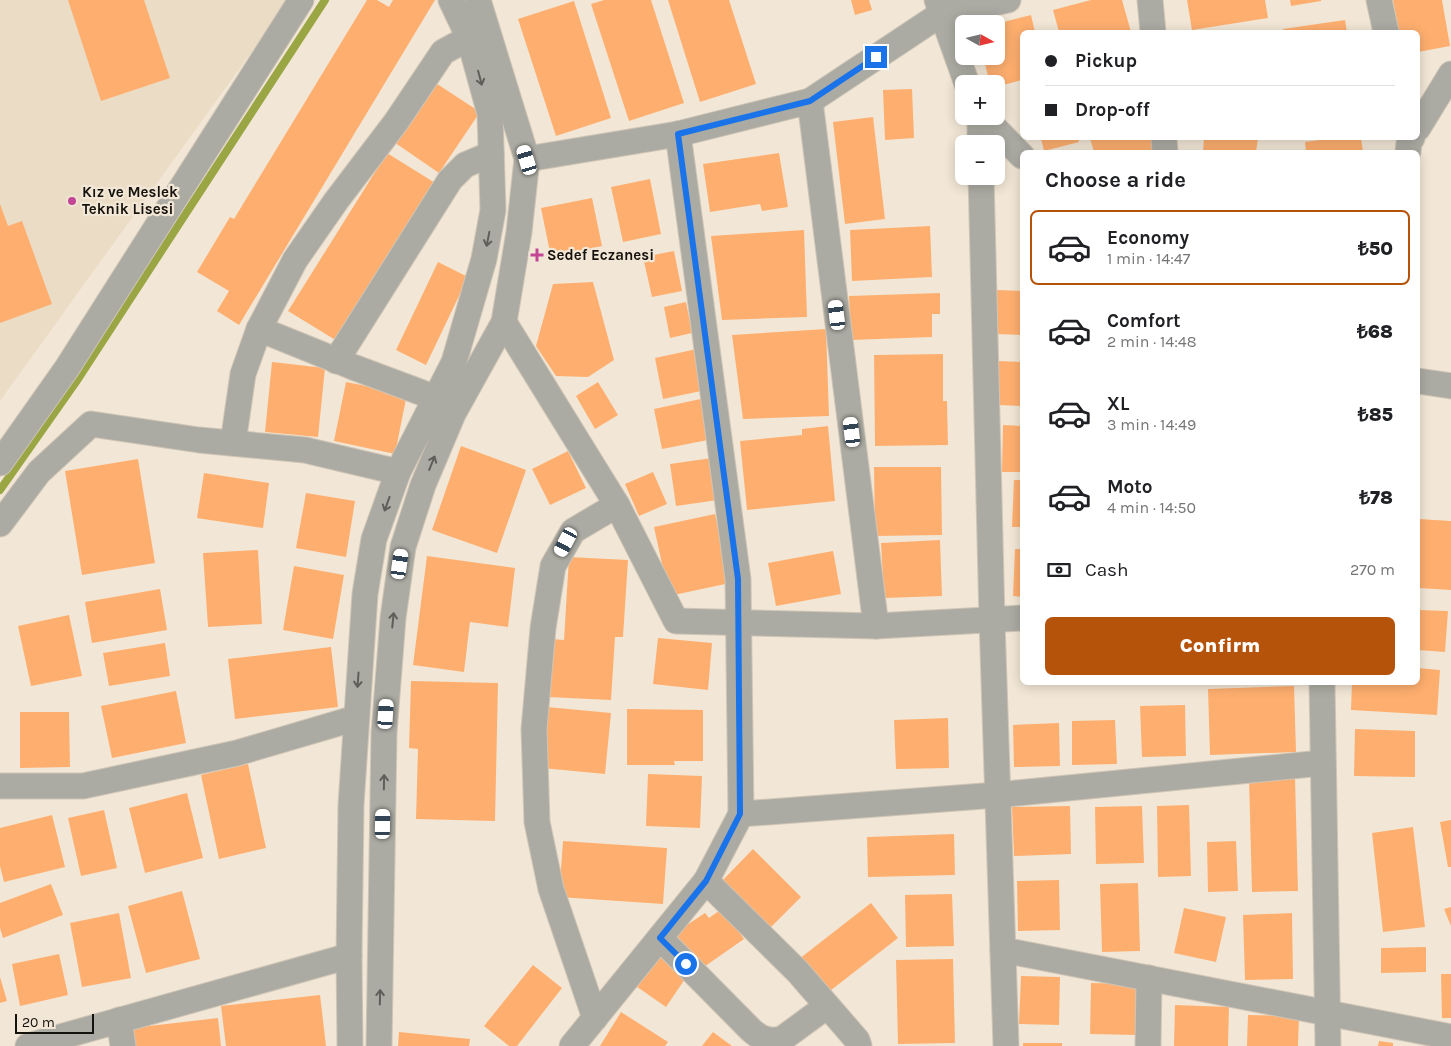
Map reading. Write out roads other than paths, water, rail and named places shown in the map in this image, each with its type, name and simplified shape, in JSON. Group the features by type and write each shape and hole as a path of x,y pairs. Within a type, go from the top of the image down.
{"street":[{"path":"0,464 67,368 301,0"},
{"path":"350,1046 351,805 365,594 374,539 398,472 454,362 484,259 493,210 490,114 469,38 451,0"},
{"path":"379,1046 384,733 393,618 403,546 423,485 453,414 504,322 527,160 478,0"},
{"path":"527,160 678,134 810,101 939,7 1008,0"},
{"path":"1150,0 1153,30"},
{"path":"1379,0 1386,30"},
{"path":"939,7 964,75"},
{"path":"233,443 243,374 259,329 295,260 336,201 396,122 443,52 469,38"},
{"path":"1420,125 1451,74"},
{"path":"810,101 876,626"},
{"path":"991,125 1020,154"},
{"path":"572,1046 706,881 740,814 738,579 678,134"},
{"path":"336,361 450,180 465,165 491,154"},
{"path":"981,185 997,795 1006,1046"},
{"path":"504,322 617,505 676,621 876,626 1020,618"},
{"path":"259,329 336,361 436,398"},
{"path":"1420,382 1451,386"},
{"path":"0,524 39,472 91,424 233,443 305,450 398,472"},
{"path":"594,1018 551,888 538,822 534,730 543,628 553,566 573,530 617,505"},
{"path":"1322,685 1328,1046"},
{"path":"0,786 82,786 237,753 356,718"},
{"path":"740,814 997,795 1322,763"},
{"path":"706,881 798,972 857,1040 859,1046"},
{"path":"660,938 751,1030 767,1040 782,1039 827,1006"},
{"path":"1003,950 1451,1037"},
{"path":"28,1046 349,956"},
{"path":"1148,1046 1149,978"},
{"path":"119,1020 123,1046"}],"waterway":[{"path":"0,490 76,382 325,0"}],"place":[{"name":"Kız ve Meslek Teknik Lisesi","path":"72,201"},
{"name":"Sedef Eczanesi","path":"537,255"}]}
